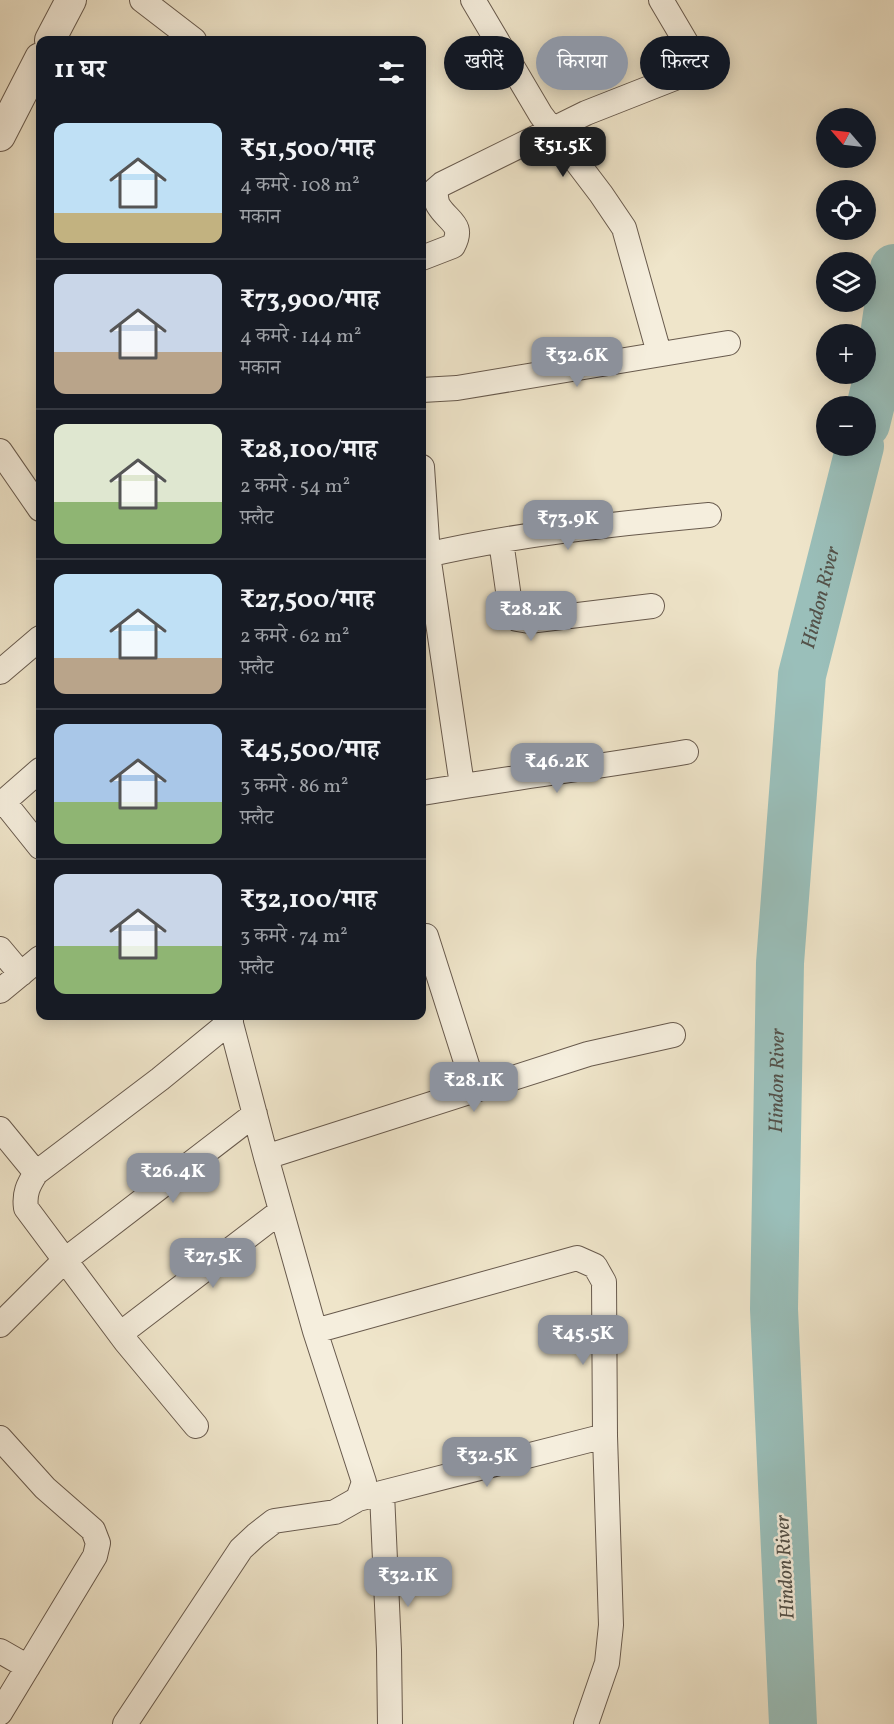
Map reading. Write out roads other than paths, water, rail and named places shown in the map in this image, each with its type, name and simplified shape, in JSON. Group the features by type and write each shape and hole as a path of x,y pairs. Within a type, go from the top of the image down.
{"street":[{"path":"52,36 71,0"},
{"path":"142,0 189,36"},
{"path":"472,0 541,115 624,228 659,353"},
{"path":"426,256 453,246 458,236 457,228 437,203 435,190 442,184 586,113 680,76 690,62 687,44 661,0"},
{"path":"0,136 36,66"},
{"path":"426,390 457,388 728,343"},
{"path":"0,451 36,496"},
{"path":"426,556 599,525 709,515"},
{"path":"501,541 512,612 517,619 528,621 652,606"},
{"path":"426,562 462,785"},
{"path":"0,672 36,641"},
{"path":"426,792 462,785 596,768 686,752"},
{"path":"36,774 2,804 36,842"},
{"path":"426,936 475,1090"},
{"path":"0,949 21,974"},
{"path":"0,992 36,961"},
{"path":"196,1426 120,1334 26,1208 25,1199 28,1184 36,1173 160,1079 228,1020"},
{"path":"231,1020 280,1211 315,1331 364,1482 358,1499"},
{"path":"266,1158 588,1054 673,1035"},
{"path":"0,1325 65,1260 255,1114"},
{"path":"0,1129 36,1173"},
{"path":"120,1334 280,1211"},
{"path":"315,1331 578,1258 595,1266 604,1282 605,1436 611,1625 607,1663 586,1724"},
{"path":"125,1724 241,1549 274,1521 335,1512 358,1499 605,1436"},
{"path":"0,1437 45,1488 93,1530 98,1543 95,1556 0,1713"},
{"path":"382,1493 390,1724"},
{"path":"0,1651 28,1667"}],"waterway":[{"name":"Hindon River","path":"873,396 894,268"},
{"name":"Hindon River","path":"793,1724 774,1309 780,963 802,675 857,456"}]}
